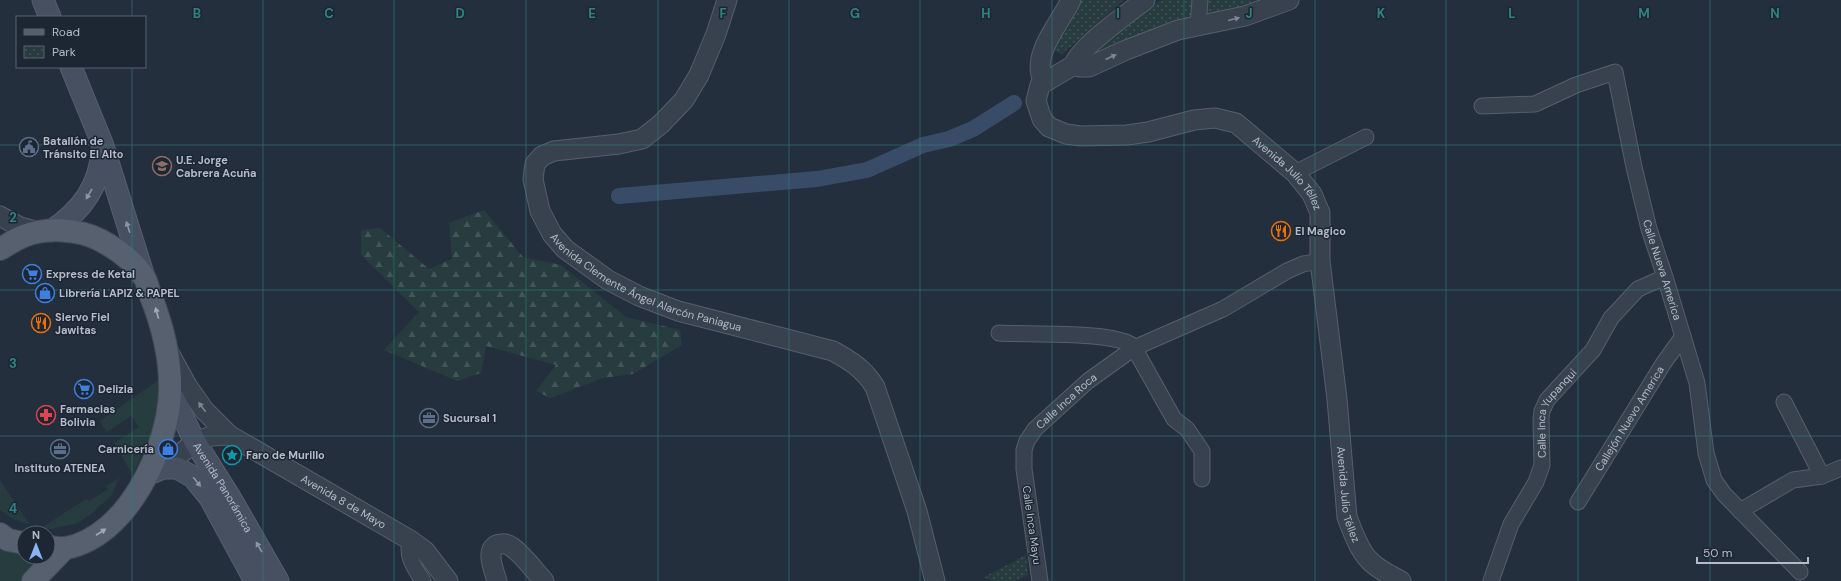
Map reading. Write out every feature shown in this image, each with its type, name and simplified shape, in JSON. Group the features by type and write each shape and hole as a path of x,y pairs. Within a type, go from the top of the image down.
{"main road":[{"path":"43,0 50,16"},
{"path":"33,581 57,548 90,540 109,527 126,511 155,472 166,422 170,391 167,351 156,308 144,277 102,143 71,68"},
{"path":"45,232 76,213 93,188 100,166 102,143"},
{"path":"0,249 24,236 45,232 72,230 89,234 120,250 144,277"},
{"name":"Avenida Panorámica","path":"170,391 195,442 231,499 278,581"},
{"name":"Avenida Panorámica","path":"155,472 177,468 194,477 210,498 255,581"},
{"path":"0,534 8,540 16,542"}],"street":[{"name":"Avenida Clemente Ángel Alarcón Paniagua","path":"727,0 716,34 699,75 684,100 661,124 642,139 619,144 554,151 542,156 535,164 534,179 540,211 552,234 565,248 608,280 639,296 678,311 832,351 854,363 868,376 875,387 916,508 935,581"},
{"path":"1072,0 1046,42 1040,72 1044,82 1074,64 1075,59 1087,47 1145,0"},
{"path":"1198,25 1200,0"},
{"path":"1074,64 1080,67 1089,67 1156,38 1198,25 1221,22 1245,16 1289,0"},
{"name":"Calle Nueva America","path":"1482,106 1535,104 1576,85 1615,72 1637,182 1649,229 1666,277 1697,383 1706,454 1714,480 1724,494 1800,572"},
{"name":"Avenida Julio Téllez","path":"1044,82 1040,85 1036,101 1042,119 1049,127 1066,134 1081,136 1127,135 1148,132 1194,120 1215,118 1236,124 1295,172 1312,194 1320,212 1320,261 1337,399 1347,517 1354,535 1368,560 1383,571 1401,581"},
{"path":"1295,172 1366,136"},
{"path":"0,216 20,227 45,232"},
{"name":"Calle Inca Roca","path":"1024,470 1024,450 1034,428 1088,381 1134,348 1223,309 1287,271 1303,264 1320,261"},
{"name":"Calle Inca Yupanqui","path":"1491,581 1511,524 1536,482 1542,465 1541,419 1546,400 1593,350 1610,318 1638,289 1666,277"},
{"path":"999,333 1083,335 1121,340 1130,344 1134,348 1174,419 1188,429 1202,451 1202,479"},
{"name":"Callejón Nuevo America","path":"1578,502 1663,364 1683,336"},
{"name":"Avenida 8 de Mayo","path":"167,351 204,410 229,435 410,540 425,551 448,581"},
{"path":"1784,402 1799,434 1822,476"},
{"path":"155,472 195,442 211,436 229,435"},
{"path":"1740,511 1793,480 1822,476 1841,468"},
{"name":"Calle Inca Mayu","path":"1024,470 1040,581"},
{"path":"410,540 410,562 424,581"},
{"path":"497,581 491,559 491,551 498,544 503,544 512,547 544,581"}],"green space":[{"path":"1081,0 1124,0 1062,54 1057,52 1053,49"},
{"path":"1163,0 1193,0 1191,23 1093,57 1092,53 1144,9"},
{"path":"1204,0 1274,0 1207,20"},
{"path":"484,210 523,257 561,265 626,317 680,330 682,345 633,374 603,378 550,398 536,391 556,365 486,346 481,373 457,381 384,350 419,312 361,255 361,230 380,228 429,269 452,259 449,223"},
{"path":"160,379 156,424 133,475 114,443 139,427 131,416 107,432 100,421"},
{"path":"119,478 111,496 91,514 78,523 56,528 56,525 46,525 86,499 89,501 108,489 106,486"},
{"path":"0,480 30,525 11,518 0,510"},
{"path":"0,545 16,552 16,565 36,565 22,581 0,581"},
{"path":"1026,555 1028,575 1015,581 992,581 984,577"}],"waterway":[{"path":"619,196 817,179 867,170 923,145 949,139 973,129 1014,103"}],"place":[{"name":"Batallón de Tránsito El Alto","path":"29,147"},
{"name":"U.E. Jorge Cabrera Acuña","path":"162,166"},
{"name":"El Magico","path":"1281,231"},
{"name":"Express de Ketal","path":"32,274"},
{"name":"Librería LAPIZ & PAPEL","path":"45,293"},
{"name":"Siervo Fiel Jawitas","path":"41,323"},
{"name":"Delizia","path":"84,389"},
{"name":"Farmacias Bolivia","path":"46,415"},
{"name":"Sucursal 1","path":"429,418"},
{"name":"Instituto ATENEA","path":"60,449"},
{"name":"Carnicería","path":"168,449"},
{"name":"Faro de Murillo","path":"232,455"}]}
